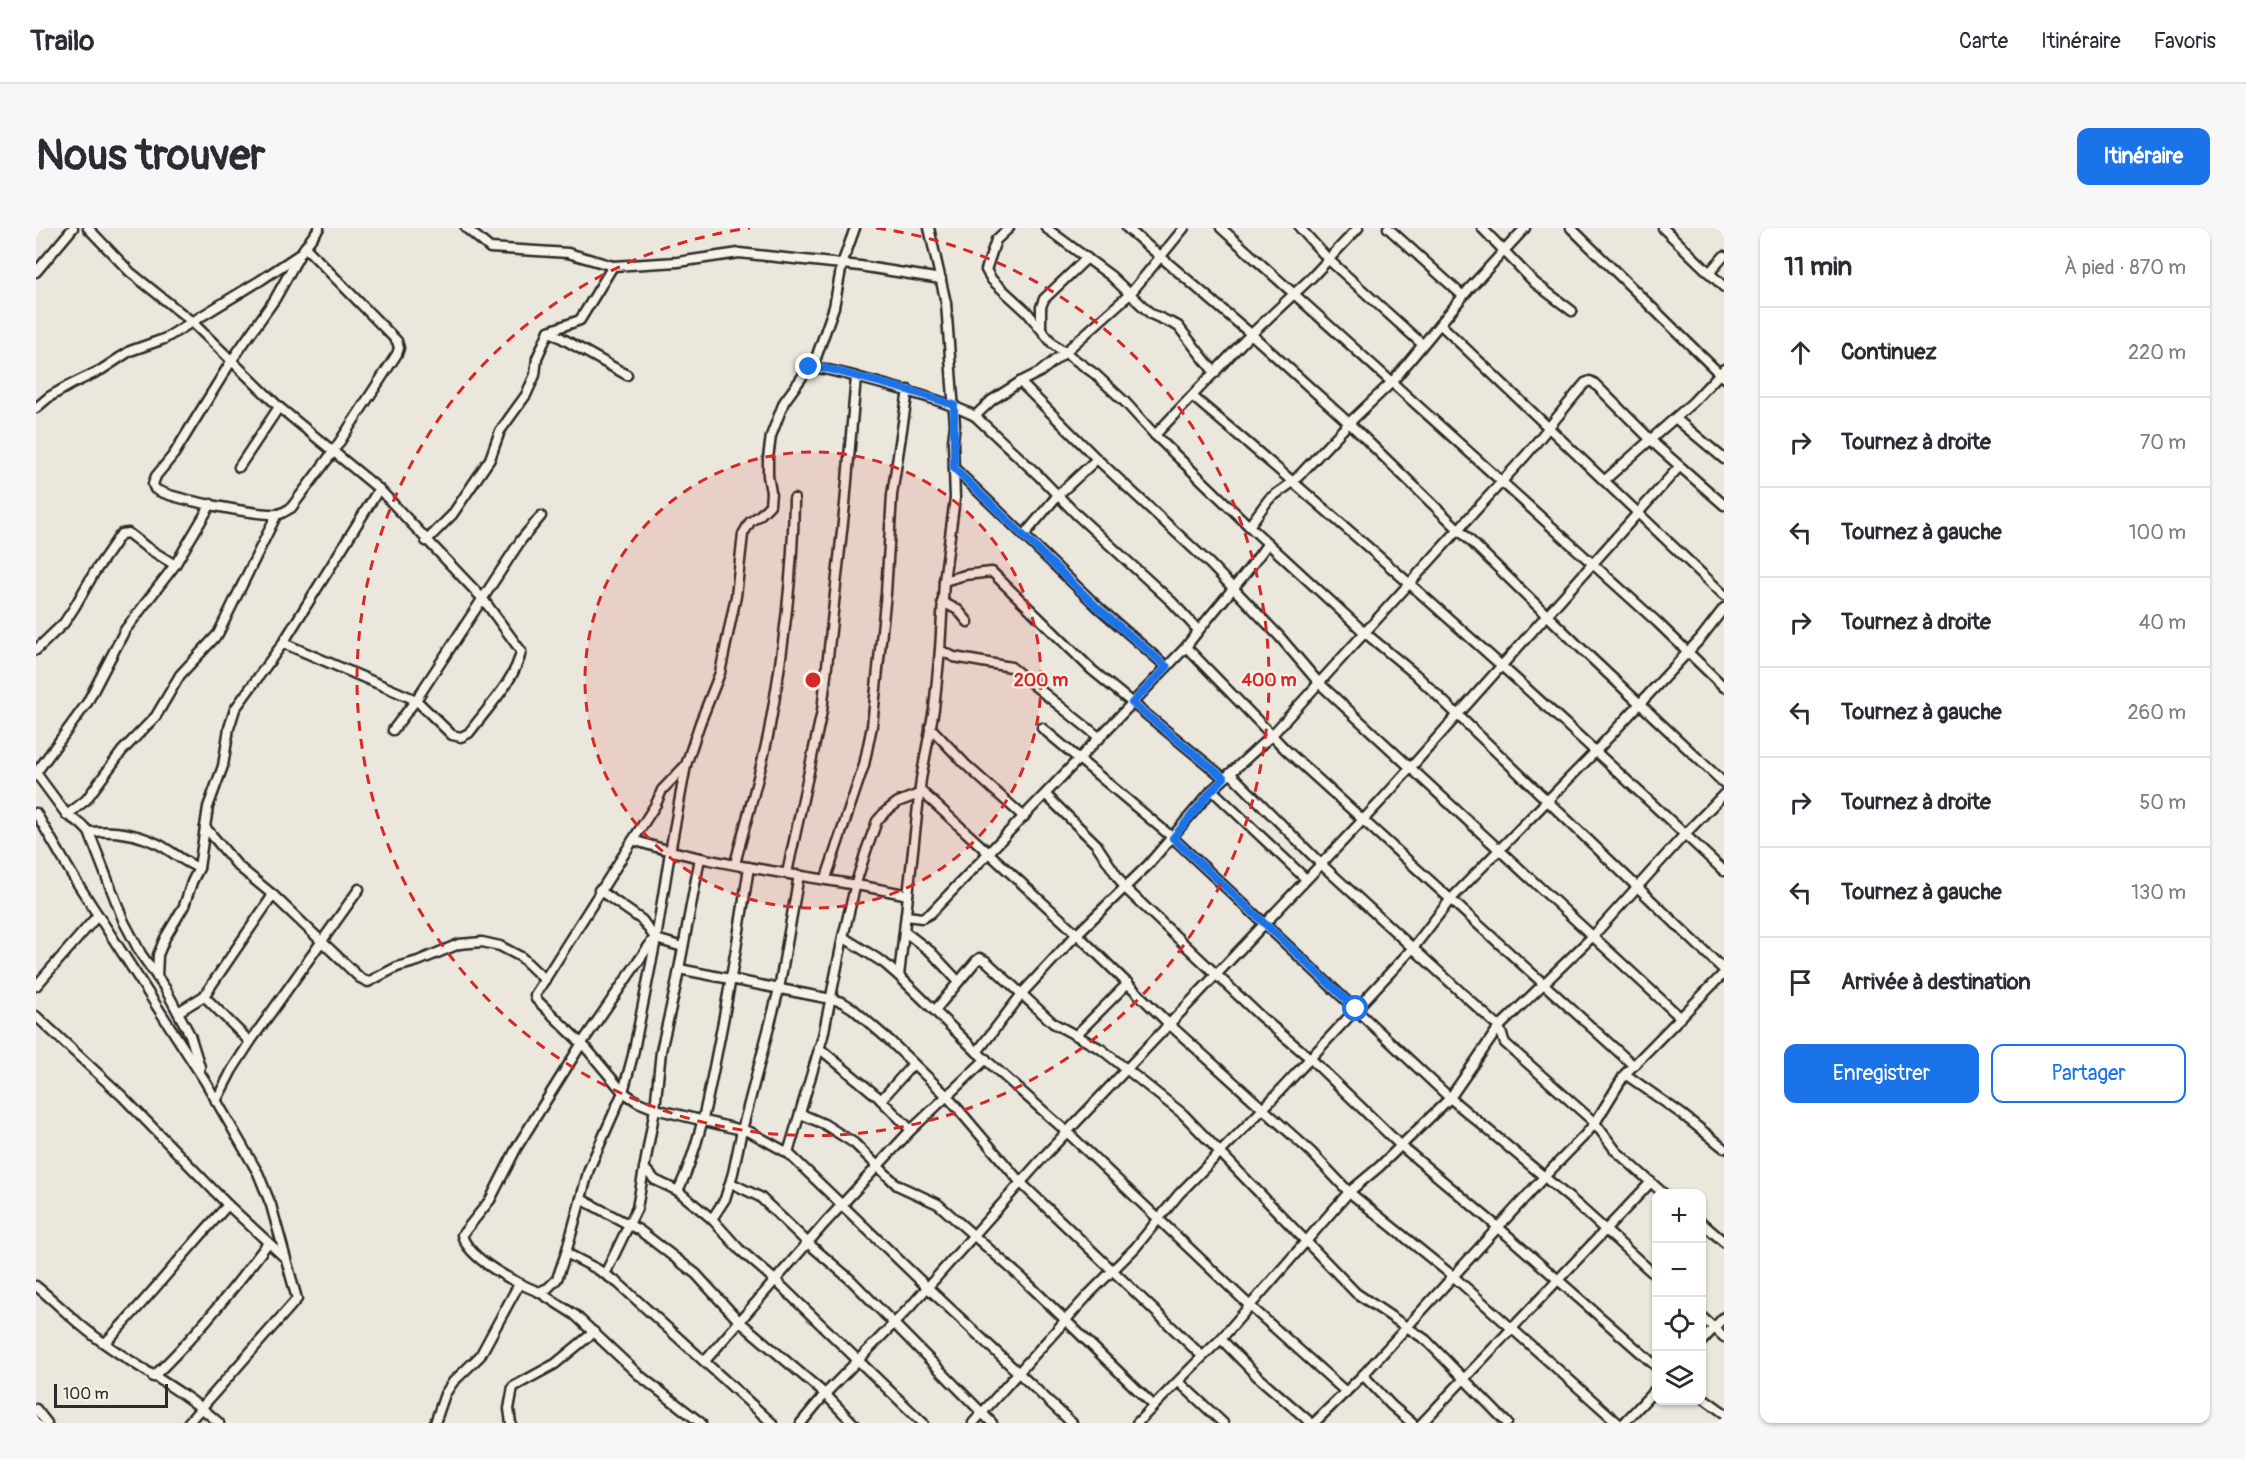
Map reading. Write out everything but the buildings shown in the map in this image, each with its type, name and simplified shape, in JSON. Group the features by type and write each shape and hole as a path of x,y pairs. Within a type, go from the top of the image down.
{"street":[{"path":"36,272 73,228"},
{"path":"88,228 130,272 191,321 279,407 378,489 483,599 521,651 519,662 513,673 469,733 461,737 452,735 416,700 283,643"},
{"path":"303,250 397,341 399,348 333,452 291,508 277,514 211,504 163,494 154,489 156,476 174,454 232,360 275,299 303,250 319,228"},
{"path":"466,228 490,248 568,253 614,266 678,262 739,253 842,264 941,279"},
{"path":"539,1292 548,1288 557,1279 600,1142 623,1092 633,1055 656,938 686,765 720,673 736,596 743,534 750,522 770,505 768,458 771,436 784,402 816,358 834,307 842,264 855,228"},
{"path":"899,976 919,792 940,650 944,581 954,510 954,405 946,303 929,228"},
{"path":"1009,228 996,240 986,270 992,280 1027,312 1042,332 1064,353 1095,374 1126,403 1155,435 1249,526 1364,632 1415,674 1724,971 1625,1074 1595,1123 1363,1376 1312,1423 1257,1376 1221,1339"},
{"path":"1046,228 1112,276 1151,314 1178,326 1215,373"},
{"path":"1127,228 1251,334 1349,423 1724,783"},
{"path":"975,416 992,400 1040,372 1130,294 1184,228"},
{"path":"1221,228 1657,622 1724,687"},
{"path":"1300,228 1329,260 1422,345"},
{"path":"1155,435 1251,334 1329,260 1358,228"},
{"path":"1388,228 1463,296"},
{"path":"1482,228 1535,283 1572,311"},
{"path":"1249,526 1269,499 1293,482 1392,382 1463,296 1525,228"},
{"path":"1571,228 1722,373 1693,402 1605,480"},
{"path":"1663,228 1724,287"},
{"path":"36,408 49,397 130,351 164,339 261,280 303,250"},
{"path":"1709,273 1724,256"},
{"path":"1042,332 1040,320 1044,299 1087,258"},
{"path":"426,541 452,515 490,459 500,432 526,395 535,375 537,358 549,331 580,320 614,266"},
{"path":"1440,324 1548,430 1605,480 1724,595"},
{"path":"549,331 627,375"},
{"path":"809,367 829,369 908,390 954,405 975,416 1172,602 1198,630"},
{"path":"787,873 822,711 845,504 856,377"},
{"path":"977,1052 1022,994 1077,934 1173,838 1212,790 1272,735 1501,483 1548,430 1585,383 1590,381 1594,383 1679,467 1724,504"},
{"path":"1020,382 1097,459 1210,564 1279,636 1319,683 1681,1018"},
{"path":"826,878 864,765 872,726 886,593 892,495 908,390"},
{"path":"1192,396 1501,665 1724,871"},
{"path":"239,467 279,407"},
{"path":"1675,418 1724,459"},
{"path":"1024,535 1058,495 1097,459"},
{"path":"801,1423 825,1394 895,1324 1067,1132 1410,768 1546,613 1640,513 1679,467"},
{"path":"954,468 1098,608 1167,667"},
{"path":"157,976 158,955 184,906 199,868 208,807 223,766 229,728 235,709 283,643 378,489"},
{"path":"735,864 769,732 787,611 794,539 794,499"},
{"path":"205,1082 190,1035 124,922 89,832 67,815 36,773 87,703 125,630 175,565 211,504"},
{"path":"67,815 86,800 122,751 156,716 180,675 218,634 277,514"},
{"path":"393,730 416,700 445,652 521,540 541,516"},
{"path":"36,650 64,622 121,534 128,533 146,548 175,565"},
{"path":"907,915 922,918 932,913 990,854 1186,647 1250,570 1268,543"},
{"path":"944,581 965,575 992,572 1092,670 1227,776 1499,1027 1505,1043 1595,1123 1616,1151 1659,1189"},
{"path":"942,603 958,610 968,622"},
{"path":"973,1423 1111,1271 1135,1248 1179,1194 1262,1110 1413,948 1450,900 1596,751 1724,608"},
{"path":"1186,647 1272,735 1633,1065"},
{"path":"940,650 954,657 1011,667 1100,738"},
{"path":"930,727 966,765 1024,817"},
{"path":"1042,728 1173,838 1450,1098 1652,1272"},
{"path":"686,765 662,790 656,804 599,891 545,980 536,999 582,1044 623,1092 638,1102 655,1109 750,1132 788,1153 1072,1423"},
{"path":"1212,790 1306,879"},
{"path":"919,792 1077,934 1169,1024 1311,1152 1349,1192 1454,1276 1618,1423"},
{"path":"788,1153 819,1048 856,883 877,821 898,802 919,792"},
{"path":"1137,1423 1147,1420 1154,1406 1221,1339 1349,1192 1379,1167 1450,1098 1499,1027 1593,936 1724,794"},
{"path":"1046,795 1096,844 1125,888 1261,1017 1310,1058 1400,1145 1499,1228 1652,1362"},
{"path":"36,813 74,878 205,1082 258,1173 271,1205 297,1299 188,1423"},
{"path":"205,827 238,866 273,895 360,978 368,982 390,969 418,961 459,944 482,942 500,946 521,957 545,980"},
{"path":"89,832 119,831 136,836 158,844 186,864 199,868"},
{"path":"633,840 670,852 749,867 856,883 908,895"},
{"path":"606,1274 636,1208 655,1109 661,1051 700,858"},
{"path":"678,1191 690,1166 704,1121 731,980 749,867"},
{"path":"711,1219 725,1200 731,1182 742,1130 779,989 799,874"},
{"path":"216,1101 250,1042 323,943 359,889"},
{"path":"599,891 642,920 656,938 683,947"},
{"path":"178,1012 204,996 273,895"},
{"path":"36,986 98,915"},
{"path":"905,932 931,952 958,981"},
{"path":"843,937 884,963 936,1009 977,1052 1067,1132 1250,1306 1346,1392"},
{"path":"656,938 582,1044 517,1147 490,1200 462,1235 464,1242 477,1256 519,1284 539,1292 575,1315 639,1375 698,1422"},
{"path":"936,1009 976,961 980,958 986,961 1053,1023 1101,1049 1183,1114 1356,1293 1426,1340 1507,1423"},
{"path":"679,969 831,999 852,1008 947,1096 1021,1183 1202,1356"},
{"path":"1076,1035 1128,983"},
{"path":"204,996 250,1042"},
{"path":"36,1016 122,1096 228,1205 284,1256"},
{"path":"819,1048 881,1100 911,1130"},
{"path":"705,1361 911,1130 986,1059"},
{"path":"881,1100 913,1064"},
{"path":"1625,1074 1683,1115 1724,1148"},
{"path":"801,1114 824,1124 854,1143 897,1185 938,1204 974,1234 1154,1406"},
{"path":"644,1168 655,1180 678,1191 711,1219 739,1249 776,1281 923,1423"},
{"path":"731,1182 760,1197 851,1280 992,1423"},
{"path":"1422,1423 1651,1182"},
{"path":"581,1199 630,1224 696,1274 739,1322 825,1394 853,1423"},
{"path":"105,1343 228,1205"},
{"path":"1706,1227 1724,1242"},
{"path":"153,1377 232,1292 268,1242"},
{"path":"566,1253 606,1274 641,1302 772,1423"},
{"path":"435,1423 445,1394 453,1382 480,1356 519,1284"},
{"path":"36,1286 105,1343 202,1408 219,1423"},
{"path":"1706,1336 1724,1317"},
{"path":"1706,1321 1724,1336"},
{"path":"511,1423 509,1409 513,1387 555,1364 594,1332"},
{"path":"1363,1376 1412,1423"},
{"path":"1179,1382 1223,1423"},
{"path":"1624,1423 1652,1393"},
{"path":"1706,1400 1724,1413"},
{"path":"36,1409 47,1423"}],"route":[{"path":"809,367 829,369 954,405 954,468 1098,608 1167,667 1132,703 1224,778 1182,824 1173,838 1356,1009"}]}
